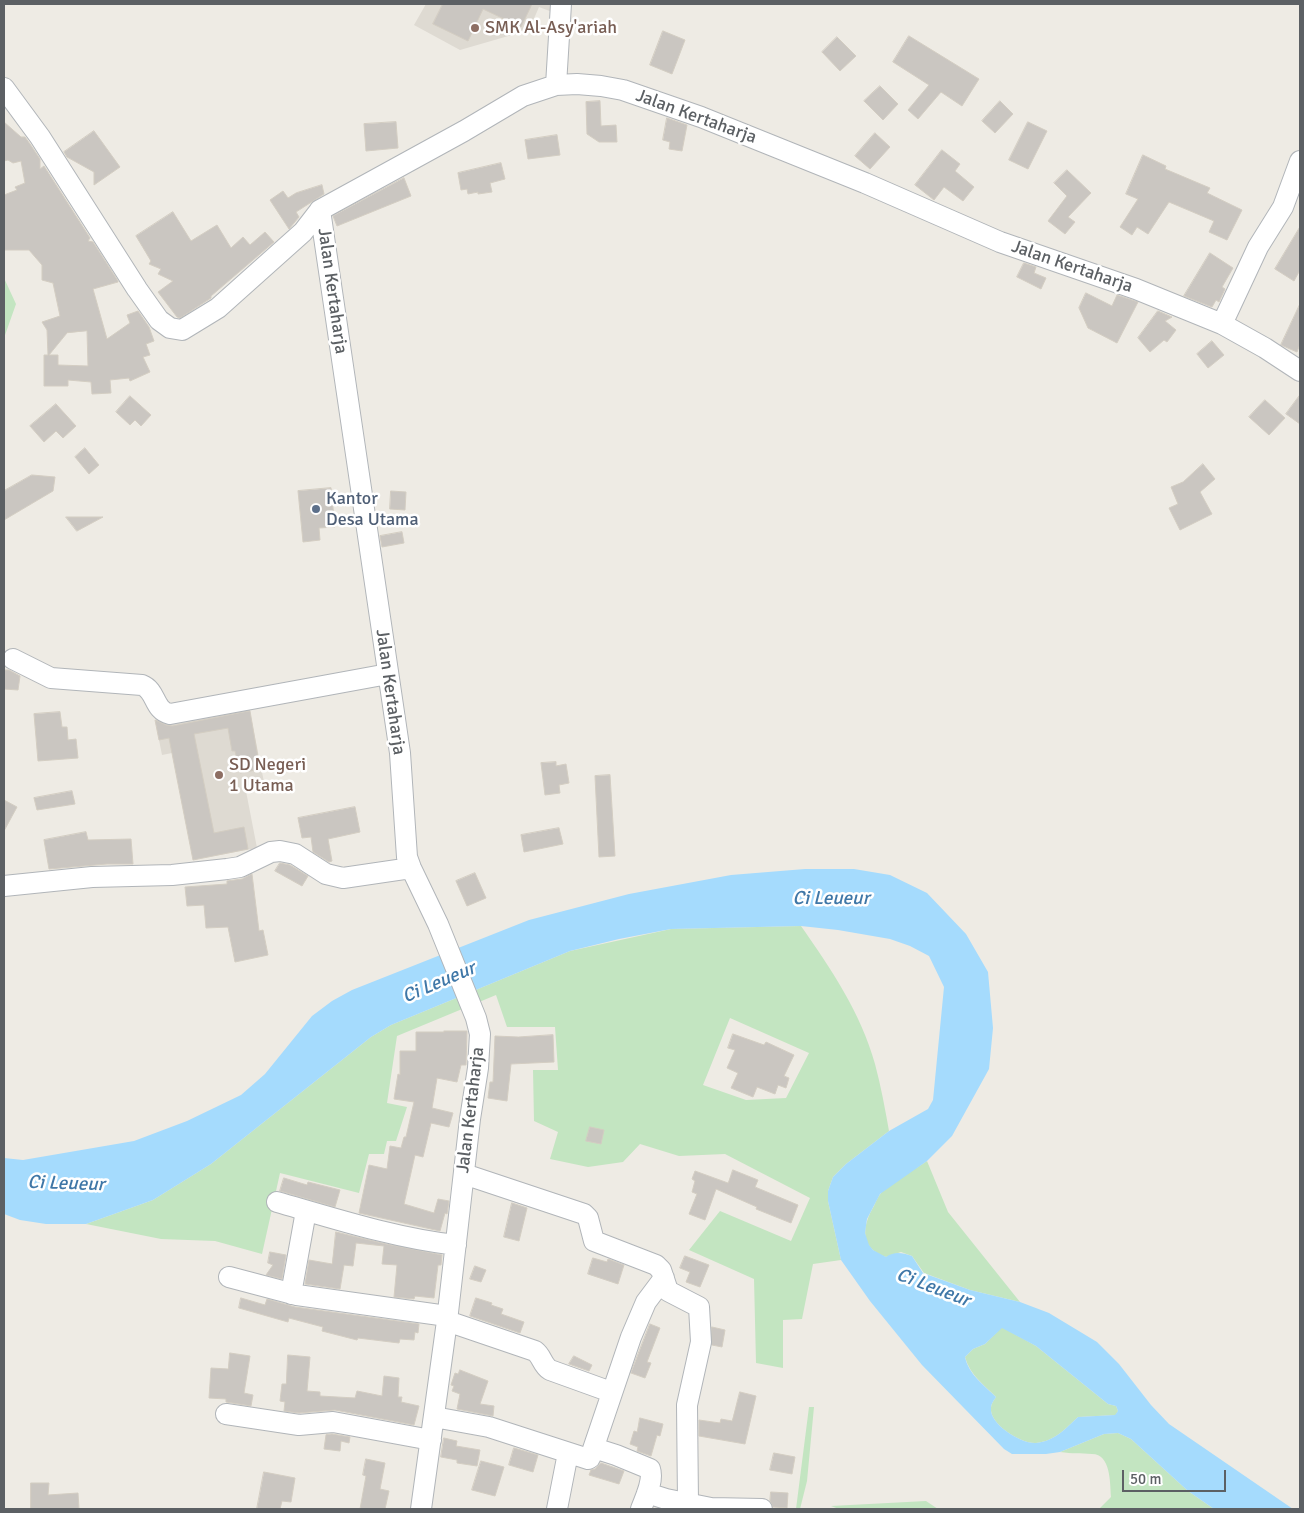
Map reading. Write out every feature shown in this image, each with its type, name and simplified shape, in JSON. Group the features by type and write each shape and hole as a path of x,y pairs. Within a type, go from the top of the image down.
{"street":[{"path":"556,85 562,4"},
{"name":"Jalan Kertaharja","path":"421,1509 447,1319 480,1052 480,1034 476,1018 438,924 407,857 400,753 320,210 464,131 523,96 556,85 601,86 623,90 701,117 865,183 1000,242 1136,289 1222,324 1265,348 1300,371"},
{"path":"4,88 40,137 159,320 170,328 182,330 218,308 302,232 320,210"},
{"path":"1222,324 1258,247 1283,207 1300,162"},
{"path":"13,659 55,679 142,685 150,690 155,703 161,710 170,714 388,674"},
{"path":"4,886 92,877 172,875 227,869 240,867 272,852 280,851 295,854 326,874 342,878 411,868"},
{"path":"464,1174 584,1214 588,1218 594,1241 654,1263 661,1270 668,1292 698,1305 701,1342 687,1405 688,1503"},
{"path":"277,1202 396,1235 456,1245"},
{"path":"292,1294 306,1211"},
{"path":"229,1277 292,1294 447,1319 535,1351 540,1356 544,1365 550,1370 611,1392"},
{"path":"434,1417 489,1427 589,1459 621,1362 644,1306 664,1278"},
{"path":"226,1414 299,1425 333,1422 431,1440"},
{"path":"594,1448 650,1469 651,1474 644,1501 666,1499 711,1509 762,1509"},
{"path":"557,1509 568,1452"}],"shaded area":[{"name":"SMK Al-Asy'ariah","path":"426,4 557,4 555,13 539,7 529,30 460,50 414,25"},
{"name":"SD Negeri 1 Utama","path":"248,702 264,782 245,786 257,848 193,860 172,753 162,755 155,720"}],"green space":[{"path":"4,278 16,304 4,338"},
{"path":"801,926 834,975 853,1009 869,1045 877,1072 889,1131 846,1164 833,1177 828,1191 828,1201 841,1260 813,1264 802,1319 783,1320 783,1368 756,1363 754,1279 689,1250 720,1211 791,1241 810,1198 725,1154 679,1156 640,1144 623,1162 588,1167 550,1159 558,1132 534,1121 533,1070 558,1070 555,1027 507,1027 496,995 397,1036 387,1103 407,1107 396,1141 387,1141 384,1154 369,1154 359,1193 280,1173 262,1254 215,1241 161,1239 86,1224 153,1200 211,1164 371,1037 391,1025 570,951 671,929","holes":["730,1018 809,1053 786,1098 746,1100 703,1085"]},
{"path":"927,1161 948,1212 1020,1302 970,1290 924,1273 912,1256 901,1252 886,1257 877,1253 867,1242 865,1229 867,1221 879,1195 891,1184"},
{"path":"1002,1327 1036,1346 1108,1404 1116,1406 1118,1411 1116,1415 1078,1417 1064,1430 1043,1442 1036,1443 1022,1440 1007,1432 995,1420 992,1414 991,1408 996,1397 970,1369 965,1357 973,1349 985,1344"},
{"path":"809,1407 814,1407 807,1481 800,1509 796,1509"},
{"path":"1118,1433 1131,1439 1188,1491 1214,1509 1099,1509 1111,1497 1110,1477 1103,1459 1098,1455 1092,1454 1060,1452 1104,1434"},
{"path":"926,1501 938,1509 839,1509 831,1506"}],"water":[{"name":"Ci Leueur","path":"805,869 854,869 890,875 927,893 966,934 988,972 993,1028 989,1069 952,1136 927,1161 880,1194 867,1219 865,1233 873,1250 886,1257 899,1253 912,1256 923,1273 970,1290 1020,1302 1049,1313 1097,1342 1119,1364 1151,1405 1169,1424 1293,1509 1214,1509 1188,1491 1131,1439 1118,1433 1104,1434 1060,1452 1012,1454 1004,1449 922,1365 870,1301 841,1260 828,1201 828,1191 833,1177 846,1164 889,1131 928,1109 933,1100 944,987 929,956 910,946 890,939 801,926 671,929 570,951 391,1025 371,1037 211,1164 153,1200 86,1224 46,1224 20,1220 4,1214 4,1158 23,1160 134,1141 187,1121 241,1095 265,1074 312,1016 332,1001 352,990 529,920 629,894 731,875","holes":["1002,1328 1036,1346 1108,1404 1116,1406 1118,1411 1115,1415 1078,1417 1054,1437 1036,1443 1015,1437 1000,1426 995,1420 991,1408 996,1397 973,1374 965,1357 973,1349 985,1344"]}],"building":[{"path":"443,4 532,4 521,27 483,9 468,41 433,24"},
{"path":"663,31 685,40 672,74 650,65"},
{"path":"909,36 979,79 962,106 941,92 918,119 908,110 929,85 893,62"},
{"path":"837,37 856,56 840,71 822,52"},
{"path":"880,86 898,104 883,120 864,101"},
{"path":"600,101 601,126 616,125 617,142 599,142 587,134 586,102"},
{"path":"1000,101 1013,114 995,133 982,121"},
{"path":"667,118 687,125 682,151 669,149 670,142 663,140"},
{"path":"4,122 21,137 25,137 40,159 40,169 44,166 90,238 88,241 93,242 118,281 93,289 107,339 130,323 127,315 138,311 149,327 154,341 146,344 150,355 143,357 150,372 130,381 129,378 110,380 111,393 92,394 91,382 68,380 68,386 44,386 44,355 48,355 47,330 42,322 60,316 53,283 42,280 42,265 29,250 4,250 4,195 17,190 15,187 25,183 21,161 13,163 8,160 4,161","holes":["87,331 88,366 58,365 58,355 49,355 67,333"]},
{"path":"396,122 398,148 366,151 364,124"},
{"path":"1028,122 1047,131 1028,169 1009,160"},
{"path":"94,131 120,167 94,185 94,172 67,157 64,152"},
{"path":"875,133 890,147 870,169 855,156"},
{"path":"557,135 560,155 528,159 525,140"},
{"path":"942,150 960,164 955,171 974,187 963,201 944,187 934,200 915,185"},
{"path":"1143,155 1166,166 1165,169 1210,188 1207,193 1242,210 1227,240 1209,232 1214,221 1169,202 1148,234 1137,227 1132,235 1120,227 1138,199 1126,194"},
{"path":"501,163 505,179 490,183 492,192 468,194 467,189 461,190 458,173"},
{"path":"1067,170 1091,193 1068,217 1075,222 1065,234 1048,221 1067,196 1054,183"},
{"path":"404,178 411,196 337,226 333,216"},
{"path":"322,185 324,194 296,212 299,217 289,229 270,200 283,191 288,198 296,193"},
{"path":"173,212 191,241 217,225 231,248 243,237 250,245 265,232 274,242 211,298 180,318 177,317 158,292 173,281 158,274 161,269 149,264 151,261 136,236"},
{"path":"1300,227 1300,270 1294,281 1275,269"},
{"path":"1210,253 1233,268 1222,287 1225,289 1219,302 1216,300 1212,307 1184,296"},
{"path":"1024,263 1036,267 1034,273 1046,278 1041,289 1017,277"},
{"path":"1086,293 1112,306 1117,295 1138,302 1117,343 1088,328 1079,308"},
{"path":"1300,304 1300,344 1297,352 1281,345"},
{"path":"1158,311 1172,317 1165,321 1176,330 1167,342 1164,340 1150,352 1138,338"},
{"path":"1212,341 1224,355 1208,368 1197,354"},
{"path":"1300,395 1300,424 1286,414"},
{"path":"130,396 151,415 141,426 135,420 130,425 116,412"},
{"path":"1265,400 1285,418 1269,435 1249,417"},
{"path":"56,404 76,426 63,438 56,431 44,442 30,426"},
{"path":"85,448 99,465 89,474 75,457"},
{"path":"1203,464 1215,479 1200,492 1212,514 1180,530 1169,508 1178,504 1171,487 1183,482"},
{"path":"32,475 55,477 53,491 4,520 4,491"},
{"name":"Kantor Desa Utama","path":"331,488 335,527 319,528 320,540 303,542 298,491"},
{"path":"391,491 406,492 405,510 390,509"},
{"path":"66,517 103,517 77,531"},
{"path":"402,532 404,543 382,547 380,536"},
{"path":"4,670 9,670 20,676 18,690 4,689"},
{"path":"250,711 260,769 240,773 235,751 232,751 228,728 194,734 214,833 244,827 248,849 193,860 169,738 159,740 155,720 172,726"},
{"path":"60,712 62,727 67,727 68,740 76,739 78,758 38,761 34,714"},
{"path":"556,762 556,766 566,764 569,783 559,785 560,793 545,795 541,763"},
{"path":"610,775 615,856 599,857 595,776"},
{"path":"72,791 75,804 37,810 34,798"},
{"path":"4,800 17,807 4,831"},
{"path":"355,807 360,832 328,839 332,861 329,862 313,852 311,837 302,838 298,818"},
{"path":"559,828 563,844 524,852 521,835"},
{"path":"86,832 88,840 131,839 133,864 107,864 49,869 44,840"},
{"path":"280,863 290,865 308,876 302,886 275,871"},
{"path":"475,873 486,898 467,906 456,881"},
{"path":"252,874 259,931 263,930 268,955 235,962 228,927 206,928 204,905 187,906 185,887 227,884 227,881 242,879"},
{"path":"467,1031 466,1065 461,1065 457,1082 437,1078 432,1108 453,1113 449,1127 431,1123 423,1157 415,1155 404,1204 434,1213 438,1199 449,1201 447,1214 445,1213 440,1231 359,1213 369,1165 387,1169 390,1146 401,1148 404,1137 406,1137 414,1102 394,1099 398,1074 400,1075 400,1051 416,1051 416,1032"},
{"path":"733,1034 764,1045 766,1042 794,1055 784,1076 789,1078 786,1088 778,1085 775,1094 757,1087 753,1097 731,1088 738,1073 727,1068 735,1050 728,1048"},
{"path":"553,1035 554,1062 511,1064 507,1101 488,1098 490,1082 493,1082 495,1036"},
{"path":"590,1127 604,1130 601,1144 586,1141"},
{"path":"733,1170 758,1180 755,1187 798,1205 791,1223 756,1209 757,1207 716,1189 705,1220 689,1214 697,1194 692,1192 695,1181 692,1179 695,1171 728,1183"},
{"path":"284,1178 307,1185 308,1182 340,1190 335,1207 280,1191"},
{"path":"512,1203 527,1208 519,1241 504,1237"},
{"path":"336,1232 442,1255 441,1265 438,1265 434,1298 415,1296 414,1299 394,1297 397,1265 382,1264 384,1246 356,1243 353,1266 344,1265 340,1289 305,1284 309,1260 332,1264"},
{"path":"270,1252 286,1255 282,1279 266,1275 273,1265 268,1263"},
{"path":"685,1256 709,1265 700,1287 686,1282 690,1272 680,1268"},
{"path":"593,1258 607,1262 608,1259 624,1265 618,1284 588,1274"},
{"path":"475,1266 486,1270 481,1282 470,1279"},
{"path":"241,1298 265,1305 267,1299 295,1307 419,1324 418,1333 415,1332 414,1340 400,1339 399,1343 358,1338 357,1340 322,1331 323,1327 289,1318 288,1322 239,1308"},
{"path":"476,1298 503,1309 501,1314 524,1322 520,1333 470,1316"},
{"path":"650,1324 660,1328 647,1362 651,1363 645,1378 631,1373"},
{"path":"712,1327 725,1330 722,1347 712,1345"},
{"path":"230,1353 250,1356 244,1393 253,1395 251,1406 226,1402 226,1399 209,1398 211,1368 228,1369"},
{"path":"288,1355 310,1357 307,1391 320,1392 320,1396 355,1398 357,1391 382,1396 384,1376 399,1378 398,1397 402,1397 401,1402 419,1406 414,1425 335,1410 299,1413 284,1411 285,1402 280,1401 282,1384 286,1384"},
{"path":"574,1356 592,1365 589,1371 569,1364"},
{"path":"460,1370 488,1381 480,1404 494,1406 493,1416 457,1409 460,1394 452,1391 454,1386 451,1385 455,1373 458,1374"},
{"path":"740,1392 756,1396 745,1444 699,1436 699,1420 720,1423 721,1419 732,1421"},
{"path":"640,1418 663,1424 660,1436 657,1435 651,1456 637,1451 638,1447 630,1444 634,1431 637,1432"},
{"path":"326,1435 350,1437 349,1443 341,1441 340,1451 324,1449"},
{"path":"444,1438 457,1441 456,1446 480,1450 477,1466 457,1463 457,1460 441,1457"},
{"path":"514,1448 538,1455 533,1472 509,1465"},
{"path":"774,1453 795,1457 792,1474 770,1470"},
{"path":"366,1459 385,1463 380,1489 389,1491 385,1509 360,1509 366,1476 363,1475"},
{"path":"481,1461 504,1467 495,1496 472,1490"},
{"path":"601,1463 624,1471 619,1484 589,1475 591,1470"},
{"path":"264,1472 295,1478 291,1502 282,1501 280,1509 257,1509"},
{"path":"31,1483 49,1483 48,1495 78,1493 79,1509 31,1509"},
{"path":"771,1492 788,1493 787,1508 773,1507 770,1501"}],"place":[{"name":"SMK Al-Asy'ariah","path":"475,28"},
{"name":"Kantor Desa Utama","path":"316,509"},
{"name":"SD Negeri 1 Utama","path":"219,775"}]}
